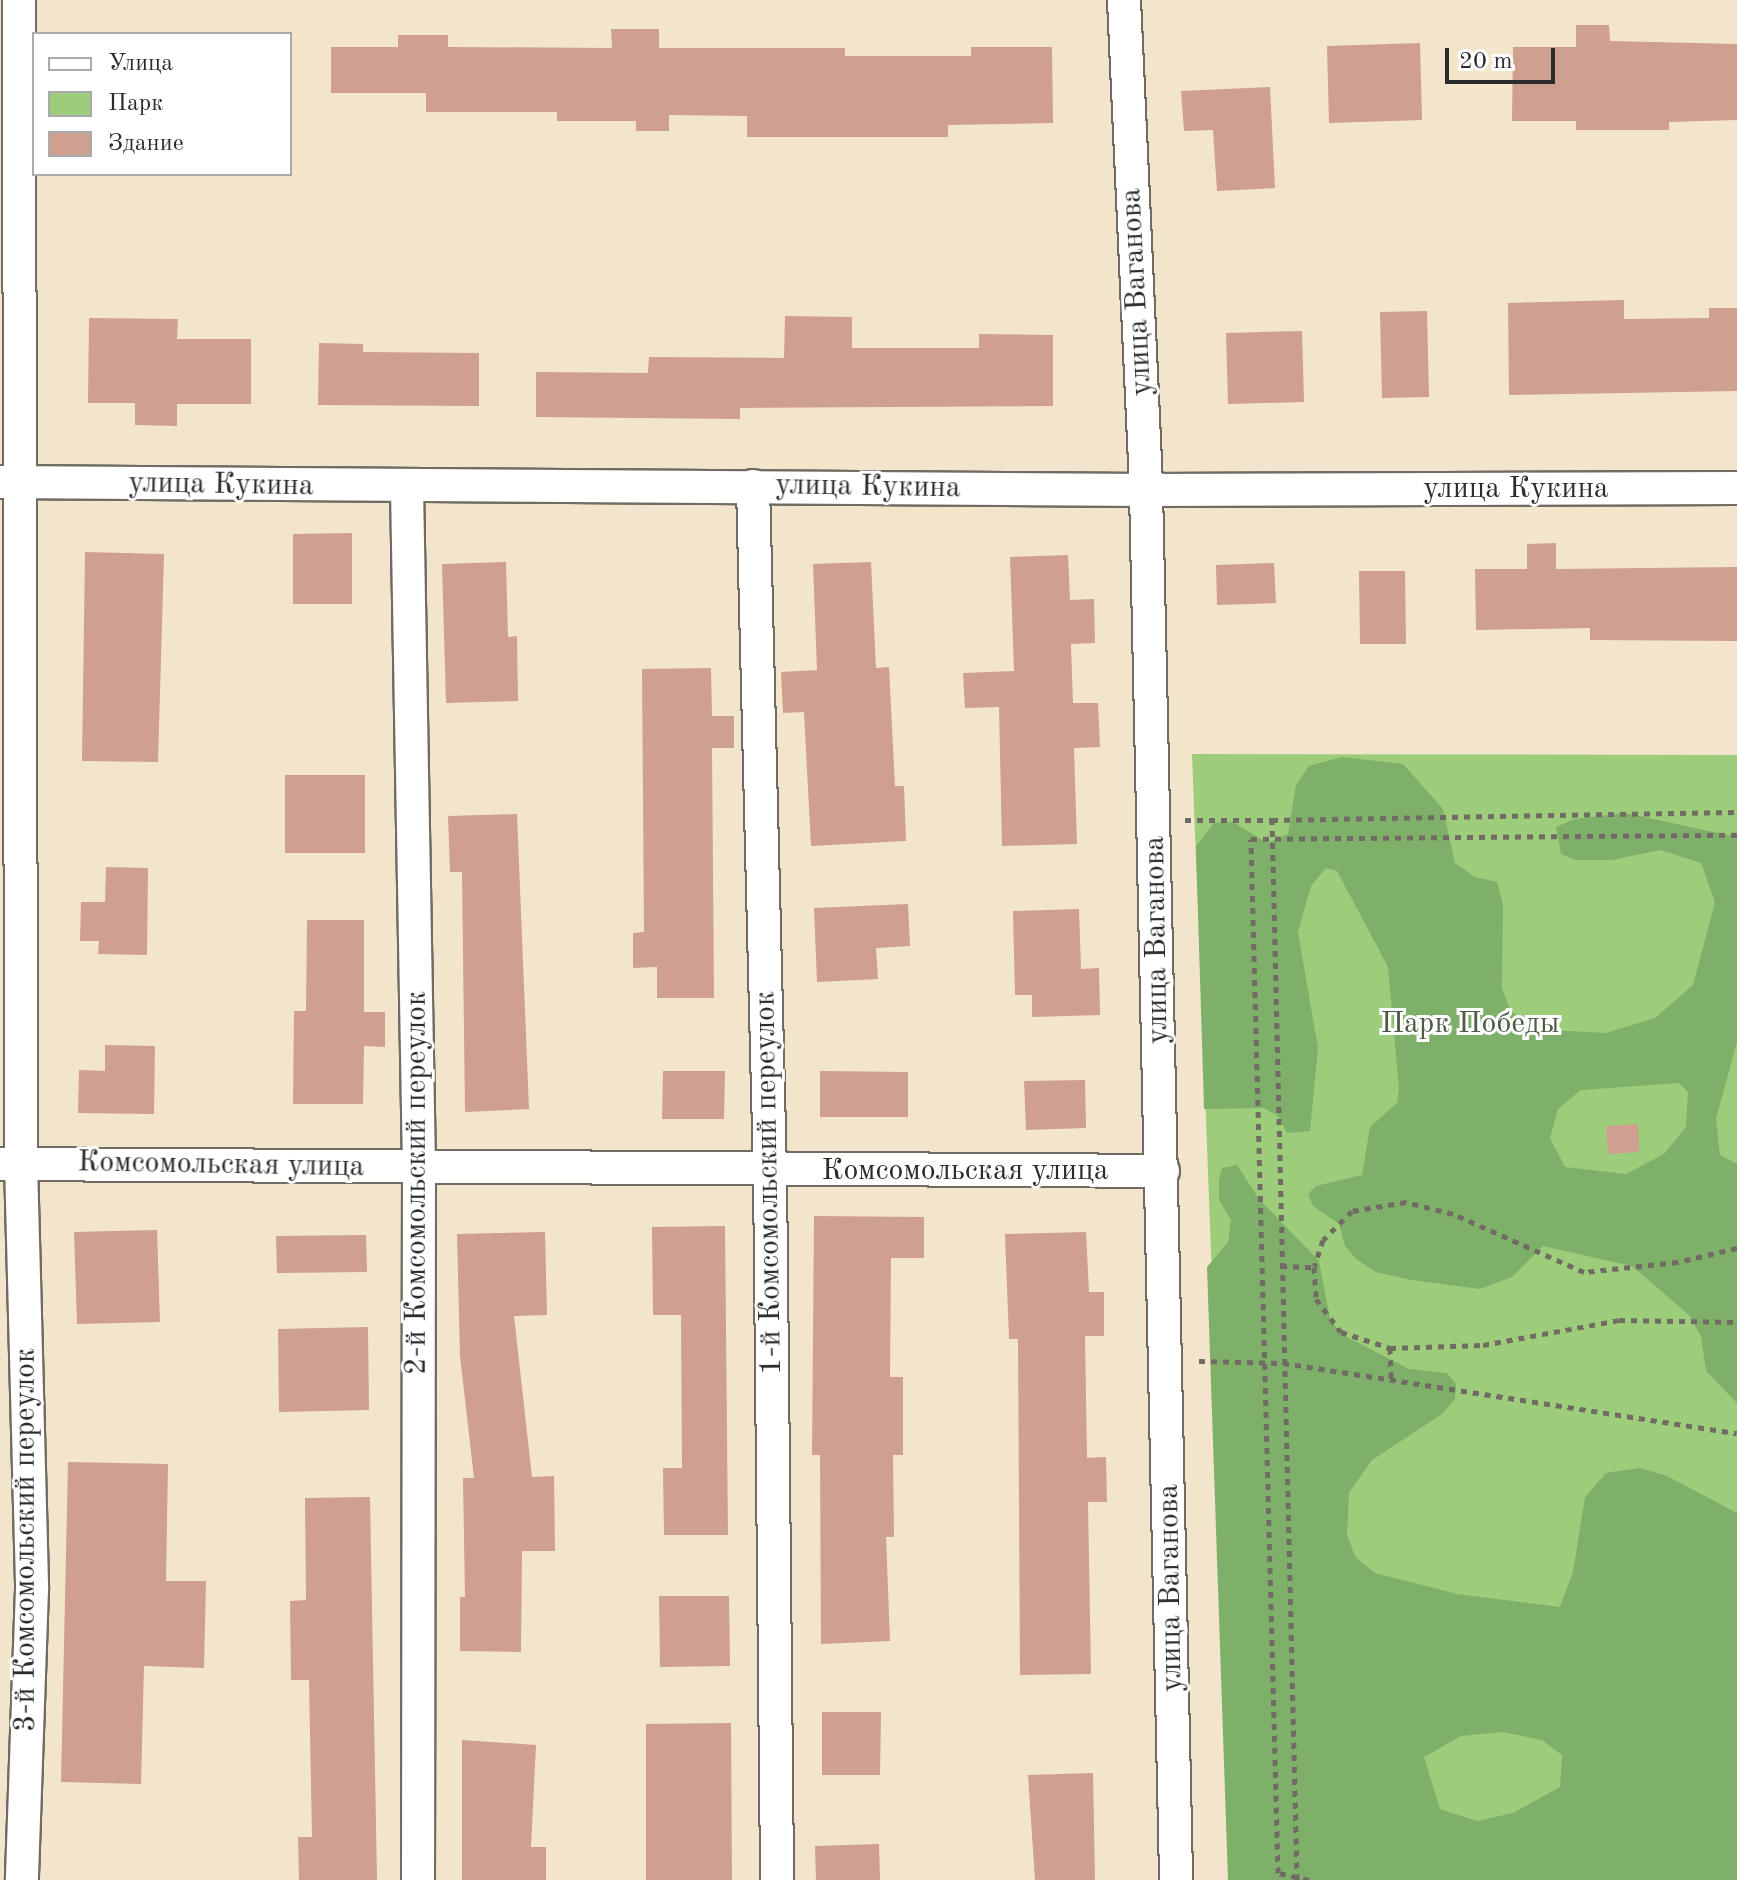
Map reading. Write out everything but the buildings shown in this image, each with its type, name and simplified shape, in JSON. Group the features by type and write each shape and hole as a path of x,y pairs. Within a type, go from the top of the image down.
{"street":[{"name":"3-й Комсомольский переулок","path":"19,0 10,482 10,1163 32,1589 22,1880"},
{"name":"улица Ваганова","path":"1124,0 1146,490 1176,1880"},
{"name":"улица Кукина","path":"10,482 1146,490 1737,488"},
{"name":"1-й Комсомольский переулок","path":"753,486 770,1171 777,1880"},
{"name":"2-й Комсомольский переулок","path":"407,487 419,1168 418,1880"},
{"name":"Комсомольская улица","path":"10,1163 770,1171 1163,1171"}],"path":[{"path":"1154,819 1272,820 1737,812"},
{"path":"1272,820 1297,1879"},
{"path":"1309,1880 1278,1873 1251,839 1737,835"},
{"path":"1737,1248 1678,1262 1584,1272 1453,1214 1406,1202 1352,1211 1323,1240 1314,1267 1316,1299 1341,1332 1390,1348 1483,1345 1619,1320 1737,1322"},
{"path":"1281,1266 1314,1267"},
{"path":"1390,1348 1391,1379"},
{"path":"1166,1359 1283,1363 1737,1433"}],"green space":[{"name":"Парк Победы","path":"1192,754 1737,755 1737,1880 1235,1880"},
{"path":"1342,757 1403,764 1443,809 1455,863 1475,877 1497,882 1503,904 1502,988 1510,1010 1531,1029 1606,1033 1655,1018 1693,985 1715,902 1701,863 1660,850 1612,860 1575,860 1561,854 1556,827 1575,819 1625,813 1737,837 1737,1042 1716,1119 1720,1155 1737,1164 1737,1403 1706,1371 1701,1336 1689,1315 1632,1266 1543,1246 1512,1277 1480,1289 1411,1280 1376,1272 1356,1259 1345,1246 1339,1224 1313,1206 1308,1194 1316,1186 1362,1175 1370,1127 1397,1103 1399,1088 1388,967 1337,871 1326,868 1311,886 1298,932 1318,1048 1310,1131 1287,1133 1278,1116 1264,1108 1204,1109 1196,846 1214,823 1233,822 1267,843 1288,834 1296,785 1309,766","holes":["1679,1083 1688,1092 1686,1127 1664,1154 1626,1174 1565,1167 1550,1138 1558,1109 1581,1090"]},
{"path":"1237,1165 1259,1199 1319,1261 1330,1319 1341,1334 1409,1369 1447,1373 1456,1384 1455,1399 1442,1414 1372,1460 1349,1493 1347,1535 1356,1558 1375,1573 1457,1594 1560,1607 1573,1572 1585,1497 1606,1473 1640,1468 1667,1476 1737,1513 1737,1880 1228,1880 1207,1267 1228,1242 1231,1220 1219,1200 1222,1168","holes":["1503,1732 1542,1740 1562,1755 1560,1787 1513,1813 1477,1821 1440,1809 1424,1757 1461,1736"]}]}
